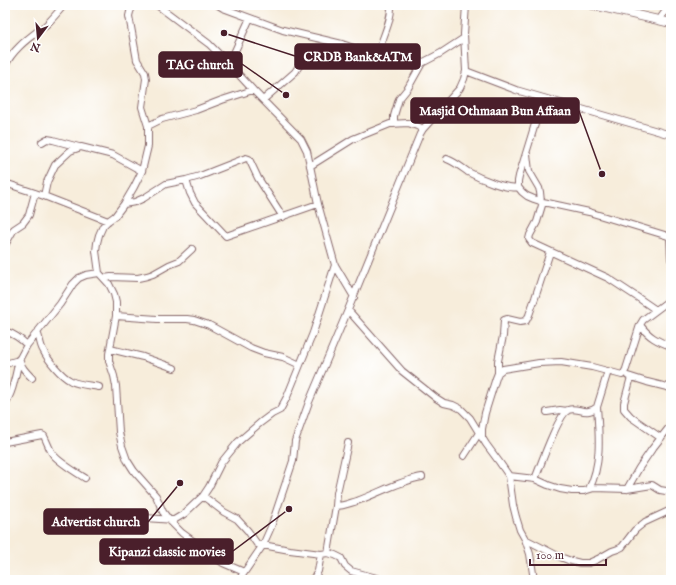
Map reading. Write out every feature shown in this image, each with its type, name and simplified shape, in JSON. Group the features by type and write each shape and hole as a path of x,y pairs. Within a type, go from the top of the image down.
{"street":[{"path":"5,66 12,54 48,22 64,5"},
{"path":"133,5 130,16 137,60 145,73 146,79 142,107 148,126 148,146 142,171 124,204 115,216 103,226 99,235 96,251 102,276 109,284 116,302 116,316 109,361 114,376 117,397 119,432 127,460 134,471 156,496 169,520 182,533 223,563 244,572"},
{"path":"156,5 209,44 301,139 307,151 318,204 335,265 354,297"},
{"path":"218,5 232,12 283,30 342,44 375,55 378,53 392,11 391,5"},
{"path":"232,12 236,5"},
{"path":"239,580 263,545 271,527 294,461 295,441 298,430 410,158 424,128 460,88 464,79 466,71 464,38 466,5"},
{"path":"597,5 671,23"},
{"path":"659,20 670,5"},
{"path":"229,64 250,18"},
{"path":"394,124 394,116 399,99 408,88 422,63 464,38"},
{"path":"263,100 295,72 309,56 342,44"},
{"path":"466,71 516,90 671,135"},
{"path":"148,126 162,119 196,110 253,90"},
{"path":"543,98 519,176 518,187 527,196 542,202 589,212 668,236 670,238 671,259"},
{"path":"310,166 353,139 390,124 408,123 424,128"},
{"path":"42,142 47,139 53,140 113,155 142,171"},
{"path":"44,196 47,182 55,165 70,151 81,147"},
{"path":"527,151 530,171 540,192 542,202 537,222 530,234 529,239 532,244 608,278 656,310"},
{"path":"124,204 135,202 144,198 166,184 186,180 215,171 248,158 258,178 283,217"},
{"path":"447,159 482,178 507,187 518,187"},
{"path":"186,180 195,203 226,236 318,204"},
{"path":"5,189 8,184 44,196 108,221"},
{"path":"5,245 14,229 23,223 28,215 35,193"},
{"path":"5,403 9,398 19,359 37,332 79,278 86,275 132,278 147,276 179,261 192,249"},
{"path":"464,456 481,436 485,413 498,372 498,361 503,336 504,320 507,319 520,322 526,321 550,252"},
{"path":"145,518 174,520 184,514 203,496 221,463 235,446 260,423 280,410 287,397 313,333 335,265"},
{"path":"624,373 643,320 671,299"},
{"path":"348,310 402,371 436,398 444,403 461,409 470,418 509,476 516,518 530,554 534,580"},
{"path":"116,316 194,320 209,325 250,348 283,357 300,365"},
{"path":"640,325 646,333 671,346"},
{"path":"5,331 14,334 27,346"},
{"path":"37,332 43,350 52,363 63,374 71,381 99,387"},
{"path":"110,348 143,357 174,368"},
{"path":"5,364 19,359"},
{"path":"19,359 21,365 32,378"},
{"path":"498,372 503,369 539,363 561,362 608,371 618,375 622,375 624,373"},
{"path":"589,489 594,477 597,463 599,433 597,407 608,371"},
{"path":"624,373 625,375 631,377 671,388"},
{"path":"631,377 624,409 630,417 661,438"},
{"path":"547,412 571,410 589,412 597,407"},
{"path":"535,479 553,435 562,416 567,411"},
{"path":"627,489 639,468 671,425"},
{"path":"5,442 44,436 52,453 70,469 85,478"},
{"path":"328,553 338,485 348,443"},
{"path":"509,476 535,479 560,489 572,491 584,491 594,488 627,489 652,486 660,490 671,491"},
{"path":"336,506 366,498 400,483 422,477"},
{"path":"203,496 224,512 237,519 257,544 321,554 328,553 339,557 345,566 351,571 384,580"},
{"path":"525,539 568,560 580,563 589,563 622,547 635,530 645,522 671,510"},
{"path":"313,580 318,571 321,554"}],"place":[{"name":"CRDB Bank&ATM","path":"224,33"},
{"name":"TAG church","path":"286,95"},
{"name":"Masjid Othmaan Bun Affaan","path":"602,174"},
{"name":"Advertist church","path":"180,483"},
{"name":"Kipanzi classic movies","path":"289,509"}]}
